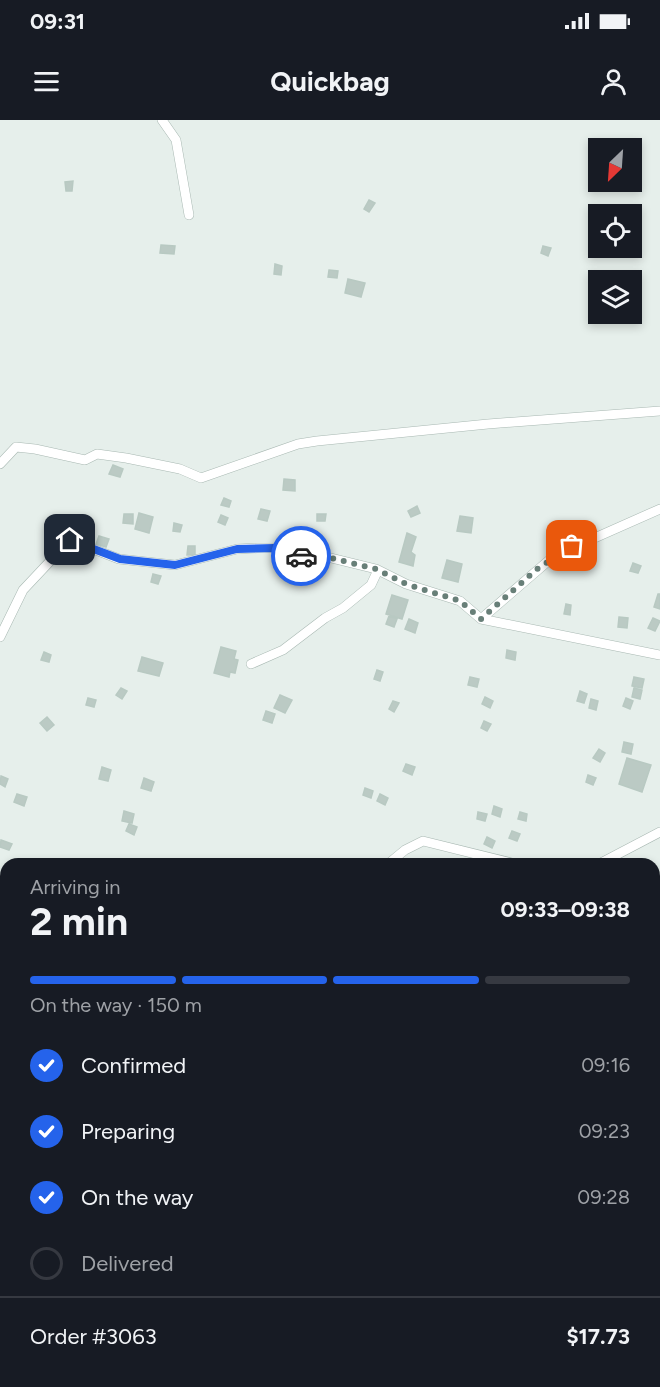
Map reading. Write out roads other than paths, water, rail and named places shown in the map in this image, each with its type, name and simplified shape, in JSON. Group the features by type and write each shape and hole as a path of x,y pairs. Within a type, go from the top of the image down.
{"street":[{"path":"162,120 176,140 189,215"},
{"path":"0,464 16,447 35,448 85,460 97,454 126,458 180,469 201,478 298,444 317,441 488,424 660,411"},
{"path":"481,619 554,556 660,509"},
{"path":"0,637 23,590 70,540 120,559 175,565 237,549 274,548 300,555 327,557 378,570 406,584 460,601 481,619 660,655"},
{"path":"251,664 283,650 325,618 343,608 371,585 378,570"},
{"path":"611,858 660,832"},
{"path":"395,858 423,841 492,858"}]}
